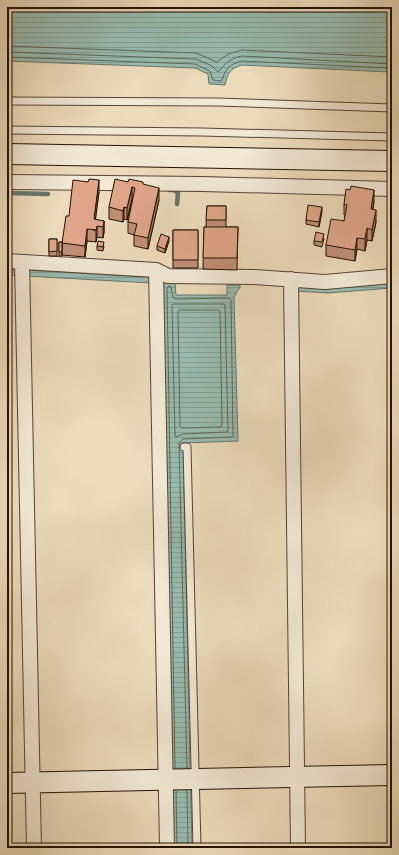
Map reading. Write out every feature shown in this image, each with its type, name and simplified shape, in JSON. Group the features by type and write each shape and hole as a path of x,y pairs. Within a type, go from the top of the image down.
{"street":[{"path":"7,154 392,161"},
{"path":"7,182 202,184 392,189"},
{"path":"7,261 22,269 156,277 255,276 325,282 392,276"},
{"path":"22,269 34,848"},
{"path":"156,277 167,780 167,848"},
{"path":"291,279 298,848"},
{"path":"7,783 392,775"}],"lane":[{"path":"7,101 218,102 392,108"},
{"path":"7,130 202,132 392,137"},
{"path":"184,447 187,447 194,779 197,848"}],"water":[{"path":"7,7 392,7 392,77 389,77 389,72 242,65 234,68 230,72 225,85 209,84 208,74 195,68 7,61"},
{"path":"7,269 161,278 165,281 175,283 176,295 227,295 227,285 240,285 240,288 234,298 238,441 183,443 192,848 173,848 151,283 7,275"},
{"path":"392,283 392,288 328,293 295,291 296,286 327,289"}],"building":[{"path":"89,179 99,180 94,219 104,221 103,227 97,226 96,230 87,229 85,246 62,243 66,216 69,216 73,180 88,182"},
{"path":"115,179 128,182 129,179 159,188 148,238 134,235 137,224 128,222 135,188 132,187 127,208 124,207 123,211 109,207"},
{"path":"351,186 374,190 371,209 376,210 372,230 367,228 365,239 357,238 355,250 326,245 331,219 344,221 347,205 344,204 346,189 350,190"},
{"path":"308,205 322,207 319,222 306,220"},
{"path":"207,206 226,206 226,220 206,220"},
{"path":"204,227 238,227 237,258 203,258"},
{"path":"173,230 198,230 198,260 173,260"},
{"path":"316,232 324,234 322,242 314,241"},
{"path":"161,234 169,237 165,249 157,246"},
{"path":"49,239 57,239 57,251 49,252"},
{"path":"98,241 104,242 103,247 97,246"},
{"path":"59,242 62,242 62,252 59,252"},
{"path":"7,273 9,273 8,297 7,297"}],"waterway":[{"path":"169,190 174,190 178,193 177,204"},
{"path":"7,193 48,194"}]}
